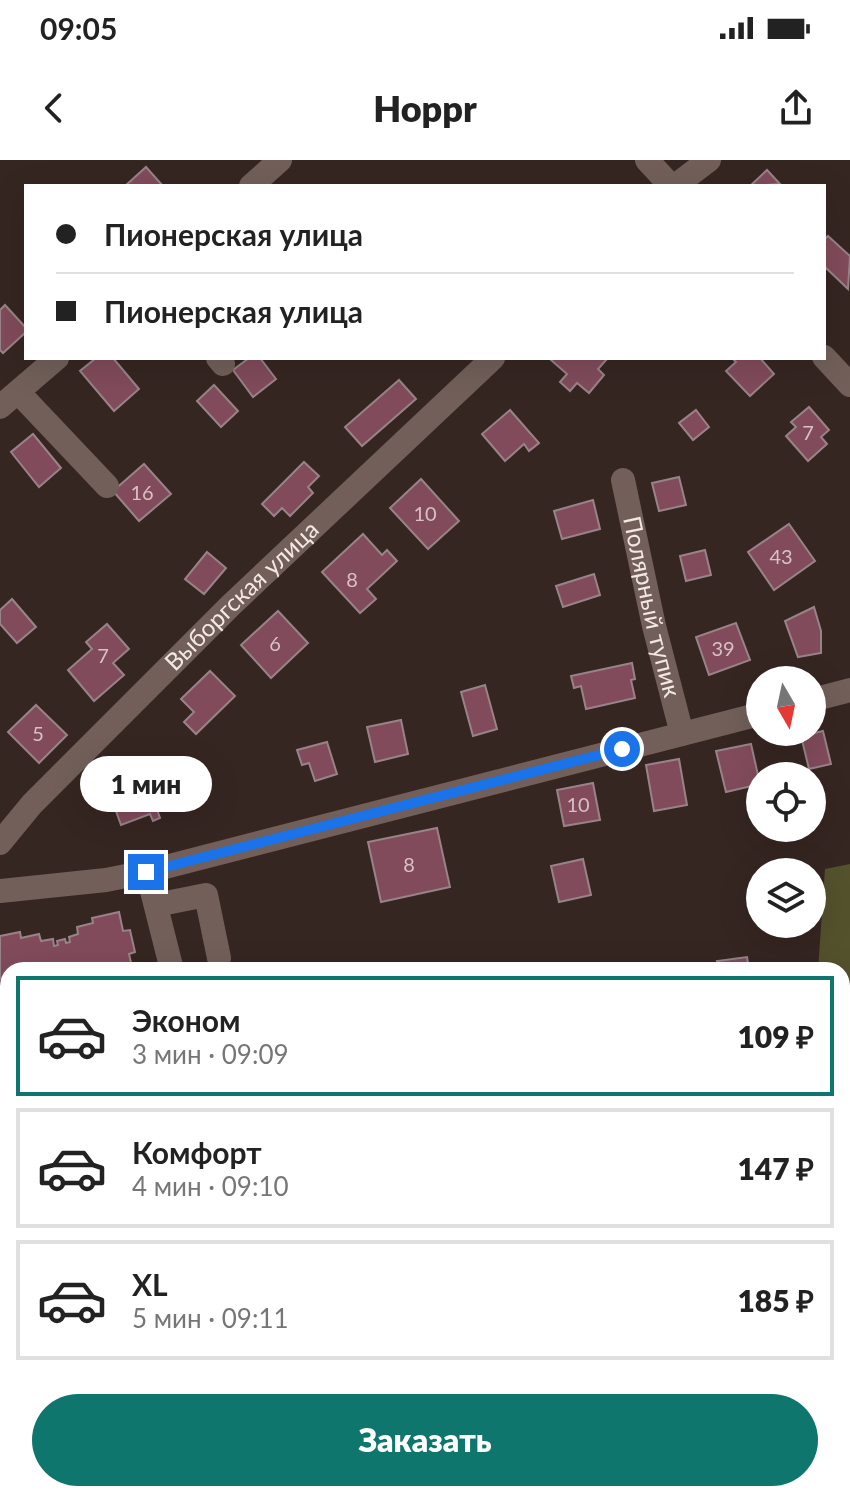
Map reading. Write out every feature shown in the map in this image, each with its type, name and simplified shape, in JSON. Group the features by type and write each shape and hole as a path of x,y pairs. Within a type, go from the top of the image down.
{"street":[{"path":"253,184 280,160"},
{"path":"647,160 671,184"},
{"path":"676,184 709,160"},
{"path":"826,359 850,385"},
{"path":"55,360 5,402 107,486"},
{"name":"Выборгская улица","path":"0,843 32,804 231,605 491,360"},
{"name":"Полярный тупик","path":"623,480 654,626 682,734"},
{"path":"826,696 850,690"},
{"path":"0,891 106,880 146,872 746,718"},
{"path":"146,872 170,962"},
{"path":"156,905 206,895 219,958"}],"shaded area":[{"path":"850,864 850,962 819,962 820,938 826,938 826,869"}],"building":[{"path":"146,167 161,184 127,184"},
{"path":"767,170 780,184 752,184"},
{"path":"828,236 850,256 848,289 826,268"},
{"path":"5,305 24,326 24,334 3,353 0,350 0,310"},
{"path":"94,360 115,360 139,389 114,411 80,371"},
{"path":"246,360 262,360 276,379 253,397 233,370"},
{"path":"551,360 606,360 598,369 604,375 589,393 577,383 570,391 560,382 567,374"},
{"path":"734,360 762,360 774,374 750,396 726,371 736,362"},
{"path":"399,380 416,399 362,446 345,427"},
{"path":"214,385 238,411 221,427 197,401"},
{"path":"809,407 829,430 821,437 827,444 808,461 786,436 796,427 791,422"},
{"path":"510,410 539,443 529,451 524,444 505,461 482,434"},
{"path":"696,410 709,427 693,440 679,423"},
{"path":"33,434 61,468 39,487 11,452"},
{"path":"304,462 319,476 308,487 313,493 290,516 282,508 274,516 262,504"},
{"path":"144,464 171,494 139,521 113,491"},
{"path":"679,477 686,505 659,511 652,483"},
{"path":"421,479 459,521 428,549 390,508"},
{"path":"593,500 600,529 562,539 554,511"},
{"path":"789,524 815,561 774,590 748,552"},
{"path":"363,534 382,555 387,550 397,561 367,589 376,599 360,613 322,572"},
{"path":"705,550 711,575 686,581 680,556"},
{"path":"207,552 226,568 204,594 185,579"},
{"path":"594,574 600,595 563,607 556,586"},
{"path":"12,599 36,627 17,643 0,624 0,610"},
{"path":"814,607 821,631 821,653 798,657 785,621"},
{"path":"278,611 308,643 271,678 241,645"},
{"path":"736,623 750,660 709,675 696,637"},
{"path":"107,624 129,649 113,663 124,675 94,701 68,670 92,649 86,642"},
{"path":"632,663 635,679 631,680 635,698 586,709 581,686 574,688 571,676"},
{"path":"210,671 235,696 196,734 184,722 194,712 181,699"},
{"path":"485,685 497,729 473,736 461,692"},
{"path":"36,705 67,735 39,763 8,732"},
{"path":"401,720 408,754 375,762 367,727"},
{"path":"327,742 337,774 315,781 309,763 302,765 297,750"},
{"path":"826,743 831,764 807,762 803,746 826,746"},
{"path":"751,746 755,762 746,762 746,787 726,792 716,751"},
{"path":"679,759 687,805 654,811 646,765"},
{"path":"144,773 160,818 153,821 150,814 121,825 107,786"},
{"path":"593,783 600,820 564,826 557,790"},
{"path":"437,828 450,887 381,902 368,842"},
{"path":"583,859 591,895 559,902 551,866"},
{"path":"119,912 123,931 130,930 135,952 129,954 131,962 0,962 0,936 20,932 21,938 39,934 41,941 53,939 54,946 58,945 57,941 65,939 66,943 70,942 69,937 78,934 77,927 93,923 92,918"},
{"path":"747,957 748,962 717,962"}],"route":[{"path":"146,872 622,749"}]}
